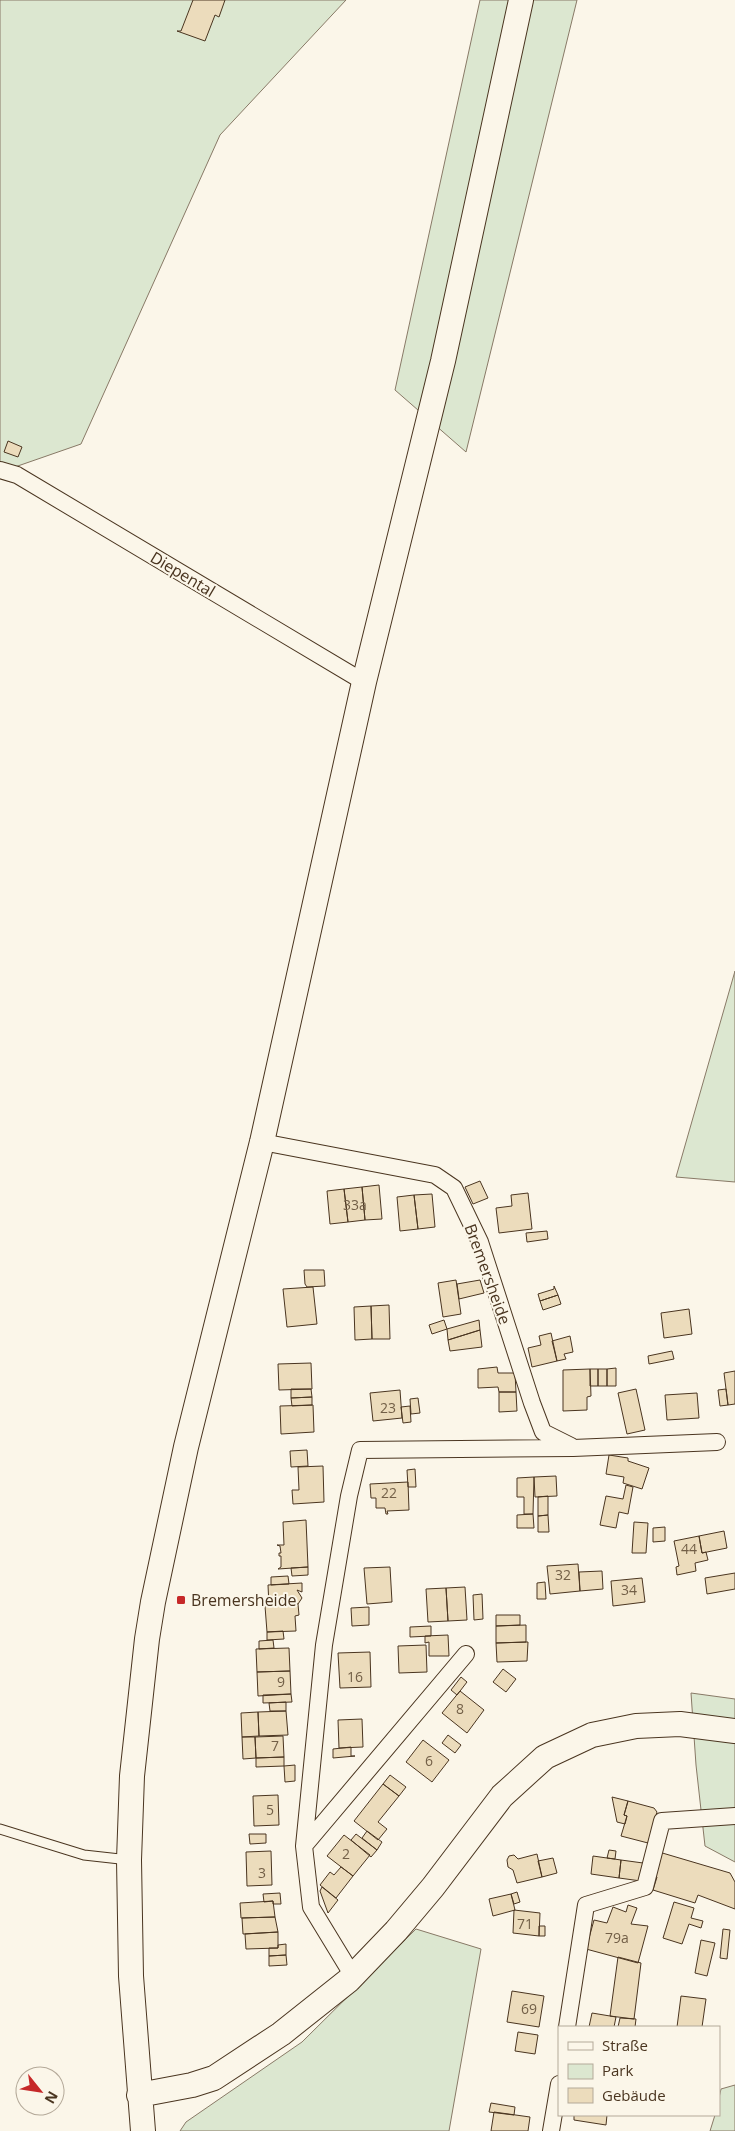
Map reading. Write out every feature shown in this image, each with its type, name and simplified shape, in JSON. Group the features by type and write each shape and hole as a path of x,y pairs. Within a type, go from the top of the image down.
{"main road":[{"path":"143,2131 131,1976 129,1860 132,1776 147,1639 153,1602 186,1447 262,1142 364,682 443,361 520,0"},
{"path":"139,2095 192,2085 214,2078 281,2034 354,1976 414,1909 502,1796 546,1758 592,1735 636,1726 680,1724 735,1731"}],"street":[{"name":"Diepental","path":"0,470 17,475 364,682"},
{"name":"Bremersheide","path":"262,1142 435,1174 454,1188 480,1242 543,1432 573,1448"},
{"path":"354,1976 311,1907 304,1846 324,1645 348,1496 360,1450 573,1448 717,1442"},
{"path":"304,1846 466,1654"},
{"path":"567,2026 586,1905 645,1887 662,1820 735,1816"},
{"path":"551,2131 558,2090"}],"lane":[{"path":"0,1829 84,1855 129,1860"}],"green space":[{"path":"0,0 346,0 220,135 81,444 12,468 0,463"},
{"path":"480,0 577,0 466,452 395,390"},
{"path":"735,971 735,1182 676,1177"},
{"path":"691,1693 735,1699 735,1862 705,1846 696,1765"},
{"path":"416,1929 481,1949 449,2131 180,2131 186,2122 302,2042"},
{"path":"735,2085 735,2131 710,2131 715,2116 720,2116 721,2089"}],"building":[{"path":"193,0 225,0 219,17 215,15 205,41 177,31 181,31"},
{"path":"8,441 22,447 18,457 4,452"},
{"path":"480,1181 488,1198 473,1204 465,1187"},
{"path":"379,1185 382,1219 365,1220 362,1187"},
{"path":"362,1187 365,1220 348,1222 344,1189"},
{"path":"344,1189 348,1222 330,1224 327,1191"},
{"path":"528,1193 532,1229 499,1233 496,1208 512,1206 511,1195"},
{"path":"432,1194 435,1227 418,1229 414,1195"},
{"path":"414,1195 418,1229 400,1231 397,1197"},
{"path":"547,1231 548,1239 527,1242 526,1233"},
{"path":"304,1270 324,1270 325,1286 307,1287"},
{"path":"456,1280 461,1314 443,1317 438,1283"},
{"path":"480,1280 484,1293 459,1299 457,1284"},
{"path":"554,1286 558,1295 540,1301 538,1294 554,1289"},
{"path":"313,1287 317,1324 287,1327 283,1289"},
{"path":"558,1295 561,1304 543,1310 540,1301"},
{"path":"389,1305 390,1339 372,1339 371,1306"},
{"path":"371,1306 372,1339 355,1340 354,1307"},
{"path":"689,1309 692,1334 664,1338 661,1313"},
{"path":"444,1320 447,1329 432,1334 429,1325"},
{"path":"479,1320 480,1330 448,1340 447,1329"},
{"path":"480,1330 482,1347 450,1351 448,1340"},
{"path":"551,1333 557,1361 532,1367 528,1348 541,1345 539,1336"},
{"path":"570,1336 573,1352 564,1354 566,1359 557,1361 552,1341"},
{"path":"672,1351 674,1359 649,1364 648,1356"},
{"path":"311,1363 312,1389 279,1390 278,1364"},
{"path":"497,1367 498,1373 515,1373 516,1392 499,1392 498,1387 478,1388 478,1369"},
{"path":"616,1368 616,1386 607,1386 607,1369"},
{"path":"590,1369 591,1396 587,1397 587,1410 563,1411 563,1370"},
{"path":"590,1369 598,1369 598,1386 590,1386"},
{"path":"598,1369 607,1369 607,1386 598,1386"},
{"path":"735,1371 735,1404 728,1405 724,1373"},
{"path":"291,1389 311,1389 312,1397 291,1398"},
{"path":"636,1389 645,1430 627,1434 618,1393"},
{"path":"726,1389 728,1405 720,1406 718,1390"},
{"path":"400,1390 402,1418 373,1421 370,1393"},
{"path":"499,1392 516,1392 517,1411 499,1412"},
{"path":"697,1393 699,1418 667,1420 665,1395"},
{"path":"312,1397 312,1405 292,1406 291,1398"},
{"path":"418,1398 420,1413 411,1414 410,1399"},
{"path":"313,1405 314,1432 281,1434 280,1406"},
{"path":"410,1406 411,1422 403,1423 401,1407"},
{"path":"307,1450 308,1466 291,1467 290,1451"},
{"path":"609,1455 628,1458 628,1461 649,1468 642,1489 623,1483 624,1477 606,1474"},
{"path":"323,1466 324,1502 293,1504 292,1490 299,1490 298,1467"},
{"path":"415,1469 416,1487 408,1487 407,1470"},
{"path":"556,1476 557,1496 535,1497 534,1477"},
{"path":"534,1477 533,1514 524,1514 524,1497 517,1497 517,1478"},
{"path":"408,1482 409,1510 387,1511 388,1514 386,1514 385,1508 376,1508 376,1498 371,1498 370,1484"},
{"path":"626,1485 633,1487 628,1514 619,1512 616,1528 600,1525 606,1496 623,1499"},
{"path":"548,1496 548,1515 538,1516 538,1497"},
{"path":"533,1514 534,1528 517,1528 517,1515"},
{"path":"548,1515 549,1532 538,1532 538,1516"},
{"path":"306,1520 308,1567 278,1569 281,1567 281,1556 279,1556 279,1553 281,1553 280,1546 277,1545 284,1545 283,1522"},
{"path":"634,1522 648,1523 646,1553 632,1553"},
{"path":"665,1527 665,1541 653,1542 653,1528"},
{"path":"724,1531 727,1548 702,1553 699,1536"},
{"path":"699,1536 702,1553 706,1552 708,1560 695,1563 696,1571 677,1575 676,1567 679,1566 674,1541"},
{"path":"578,1564 580,1591 550,1594 547,1566"},
{"path":"308,1567 308,1575 292,1576 291,1568"},
{"path":"390,1567 392,1602 367,1604 364,1568"},
{"path":"602,1571 603,1589 580,1591 579,1572"},
{"path":"735,1573 735,1589 707,1594 705,1578"},
{"path":"288,1576 289,1584 271,1585 271,1577"},
{"path":"642,1578 645,1602 613,1606 611,1581"},
{"path":"545,1582 546,1599 537,1599 537,1583"},
{"path":"302,1583 302,1592 297,1590 302,1598 298,1604 269,1606 268,1585"},
{"path":"465,1587 467,1620 448,1621 446,1588"},
{"path":"446,1588 448,1621 428,1622 426,1589"},
{"path":"482,1594 483,1619 474,1620 473,1595"},
{"path":"298,1604 299,1615 295,1616 296,1631 267,1632 265,1606"},
{"path":"369,1607 369,1625 352,1626 351,1608"},
{"path":"496,1615 520,1615 520,1625 496,1626"},
{"path":"526,1625 526,1642 496,1643 496,1626"},
{"path":"431,1626 431,1636 410,1637 410,1627"},
{"path":"283,1631 284,1639 267,1640 267,1632"},
{"path":"448,1635 449,1656 429,1656 429,1642 425,1643 425,1636"},
{"path":"273,1640 274,1648 259,1649 259,1641"},
{"path":"528,1642 527,1661 497,1662 496,1643"},
{"path":"426,1645 427,1672 399,1673 398,1646"},
{"path":"289,1648 290,1671 257,1672 256,1649"},
{"path":"370,1652 371,1687 340,1688 338,1653"},
{"path":"503,1669 516,1679 506,1692 493,1682"},
{"path":"290,1671 291,1694 258,1696 257,1672"},
{"path":"461,1677 467,1682 457,1695 451,1690"},
{"path":"460,1691 484,1710 467,1733 442,1713"},
{"path":"291,1694 292,1702 263,1703 263,1695"},
{"path":"286,1702 286,1711 270,1711 269,1703"},
{"path":"286,1711 288,1735 259,1736 258,1712"},
{"path":"258,1712 259,1736 242,1737 241,1713"},
{"path":"362,1719 363,1747 339,1748 338,1720"},
{"path":"448,1735 461,1745 455,1753 442,1743"},
{"path":"283,1736 284,1757 256,1758 255,1737"},
{"path":"242,1737 255,1737 256,1758 243,1759"},
{"path":"423,1740 449,1760 432,1782 406,1762"},
{"path":"351,1747 351,1756 355,1756 333,1758 333,1749"},
{"path":"284,1757 284,1766 256,1767 256,1758"},
{"path":"295,1765 295,1781 285,1782 284,1766"},
{"path":"390,1775 406,1787 399,1796 383,1784"},
{"path":"383,1784 399,1796 378,1822 387,1829 378,1840 354,1821"},
{"path":"278,1795 279,1825 254,1826 253,1796"},
{"path":"612,1797 628,1801 624,1815 627,1816 625,1824 617,1822"},
{"path":"628,1801 654,1808 657,1812 648,1843 621,1836 627,1816 624,1815"},
{"path":"367,1831 382,1842 377,1850 362,1838"},
{"path":"249,1834 266,1834 266,1843 250,1844"},
{"path":"356,1834 377,1850 371,1857 351,1840"},
{"path":"344,1835 370,1855 353,1876 327,1856"},
{"path":"609,1850 616,1851 615,1859 607,1858"},
{"path":"271,1851 272,1885 247,1886 246,1852"},
{"path":"659,1852 730,1873 735,1882 735,1909 698,1895 695,1903 653,1890 657,1877 652,1875"},
{"path":"537,1854 542,1877 517,1883 513,1870 508,1867 507,1860 509,1856 514,1855 518,1859"},
{"path":"593,1856 621,1860 619,1878 591,1874"},
{"path":"553,1858 557,1873 542,1877 538,1861"},
{"path":"621,1860 643,1863 641,1881 619,1878"},
{"path":"341,1867 353,1876 336,1898 320,1885 330,1872 334,1875"},
{"path":"322,1887 338,1900 328,1913 320,1891"},
{"path":"517,1892 520,1902 514,1904 511,1894"},
{"path":"280,1893 281,1904 273,1904 273,1901 264,1902 263,1894"},
{"path":"511,1894 515,1910 493,1916 489,1899"},
{"path":"273,1901 275,1917 241,1918 240,1903"},
{"path":"674,1902 694,1908 691,1918 703,1921 701,1928 689,1924 682,1944 663,1938"},
{"path":"628,1905 637,1908 631,1924 648,1926 638,1963 586,1949 594,1920 607,1923 613,1907 626,1912"},
{"path":"514,1910 540,1913 539,1936 513,1933"},
{"path":"275,1917 278,1932 243,1934 242,1918"},
{"path":"539,1926 545,1926 545,1936 539,1936"},
{"path":"723,1929 730,1930 727,1959 720,1958"},
{"path":"278,1932 278,1948 246,1949 245,1934"},
{"path":"701,1940 715,1943 707,1976 695,1973"},
{"path":"286,1944 286,1955 269,1956 269,1948 278,1948 278,1945"},
{"path":"286,1955 287,1965 269,1966 269,1956"},
{"path":"618,1957 641,1963 634,2019 610,2016"},
{"path":"512,1991 544,1996 539,2027 507,2022"},
{"path":"681,1996 706,1999 702,2026 677,2026"},
{"path":"592,2013 616,2017 614,2026 589,2026"},
{"path":"620,2018 636,2019 635,2026 618,2026"},
{"path":"518,2032 538,2035 535,2054 515,2051"},
{"path":"491,2103 515,2107 514,2115 489,2112"},
{"path":"494,2112 530,2117 528,2131 491,2131"},
{"path":"574,2116 607,2116 606,2125 574,2120"}],"place":[{"name":"Bremersheide","path":"181,1600"}]}
